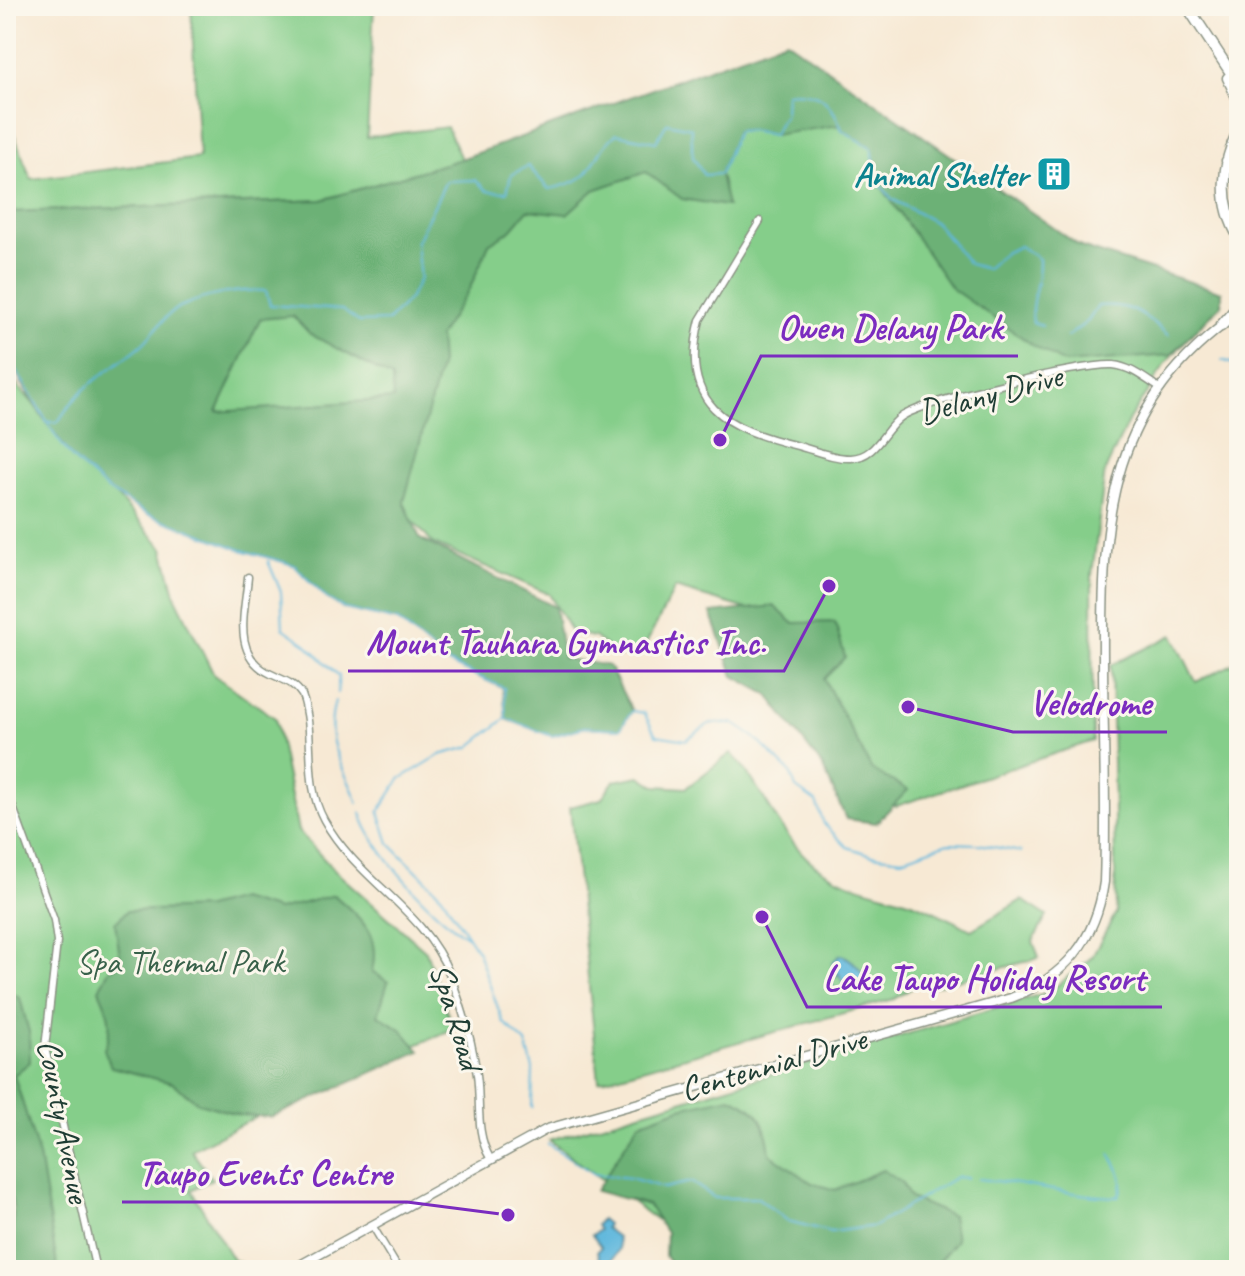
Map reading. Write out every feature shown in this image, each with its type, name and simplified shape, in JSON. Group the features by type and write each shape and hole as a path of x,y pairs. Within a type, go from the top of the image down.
{"highway":[{"path":"1187,6 1239,85"},
{"path":"1194,6 1239,73"},
{"path":"1219,58 1239,101"},
{"path":"1239,129 1227,161 1224,198 1239,237"},
{"path":"1227,161 1239,148"},
{"path":"1221,326 1239,305"}],"main road":[{"name":"Centennial Drive","path":"490,1158 524,1139 570,1121 1011,998 1046,982 1071,960 1097,918 1104,882 1102,577 1110,505 1122,459 1161,389 1221,326 1239,313"},
{"path":"291,1270 490,1158"}],"street":[{"name":"Delany Drive","path":"760,221 700,320 696,336 704,396 732,426 752,435 851,458 870,451 893,424 916,409 1057,374 1103,365 1121,367 1161,389"},
{"name":"Spa Road","path":"248,577 244,645 258,667 295,685 302,695 310,779 320,813 342,846 403,905 429,934 443,957 458,996 477,1074 481,1137 490,1158"},
{"name":"County Avenue","path":"6,788 54,920 57,942 45,1048 96,1270"},
{"path":"372,1225 399,1270"}],"green space":[{"path":"191,6 374,6 367,137 447,127 461,159 789,51 1084,256 1221,300 1166,363 1129,420 1105,471 1092,575 1093,741 896,806 879,788 795,623 675,588 643,650 620,656 594,637 572,633 549,594 432,543 402,508 202,413 308,210 430,169 322,200 13,212 6,190 6,113 31,179 199,158"},
{"path":"786,40 1081,247 1222,292 1222,304 1171,355 1064,363 1034,346 951,288 877,180 872,148 839,125 773,135 751,130 737,131 720,174 727,206 682,199 646,172 594,190 567,214 528,210 512,229 489,244 470,288 439,336 441,363 404,502 420,539 555,607 563,658 609,666 632,711 620,729 584,727 552,736 506,719 503,688 448,663 398,621 345,609 326,598 294,565 242,550 147,514 109,491 72,458 33,403 6,354 6,190 13,212 322,200 461,159","holes":["293,316 310,334 392,378 393,399 217,412 260,319"]},
{"name":"Spa Thermal Park","path":"6,373 163,548 176,598 214,675 275,718 298,831 334,870 426,951 453,1029 289,1100 191,1150 212,1179 191,1190 233,1260 256,1270 6,1270 13,1207 6,1188"},
{"path":"774,606 793,623 835,622 845,657 824,679 872,770 908,790 876,823 846,819 823,767 767,694 734,676 711,613"},
{"path":"1173,635 1196,682 1239,661 1239,1270 723,1270 549,1140 1049,992 1092,957 1116,913 1111,665"},
{"path":"731,753 786,833 818,867 855,885 925,907 971,930 1022,900 1047,916 1033,941 1039,958 928,988 917,985 894,999 599,1081 570,807 601,799 614,781 640,776 656,786 686,788"},
{"path":"334,895 366,927 374,946 372,971 388,982 378,1015 401,1029 420,1051 272,1117 239,1115 199,1103 172,1083 111,1067 104,1049 109,1019 99,990 108,971 121,963 115,923 127,911 206,908 239,899 278,910"},
{"path":"6,990 20,998 29,1032 30,1062 14,1075 39,1156 57,1265 54,1270 6,1270 13,1207 6,1188"},
{"path":"730,1097 748,1106 760,1118 767,1134 770,1154 812,1183 835,1190 883,1170 902,1183 910,1198 952,1216 956,1240 935,1266 915,1270 675,1270 665,1256 666,1233 648,1205 596,1191 639,1123 680,1108"}],"water":[{"path":"840,955 857,966 866,984 856,981 845,984 838,973 831,981 835,990 829,991 833,962"},
{"path":"601,1219 607,1224 605,1228 617,1237 619,1249 609,1264 601,1265 597,1251 601,1247 592,1235 599,1230 596,1225"}],"waterway":[{"path":"46,422 58,422 85,389 143,343 176,309 202,299 234,292 266,291 270,305 342,310 359,322 388,321 409,299 420,278 416,243 446,181 475,180 488,191 507,192 511,175 528,166 549,189 566,185 585,175 616,134 656,142 667,123 691,128 693,157 704,175 720,174 737,131 751,130 773,135 785,113 786,93 815,95 828,104 842,130 872,148 877,180 892,199 936,223 969,264 987,269 1004,253 1020,246 1039,259 1032,314 1033,322 1042,326"},
{"path":"1067,337 1088,321 1098,306 1120,306 1137,312 1169,336"},
{"path":"6,354 72,458 109,491 147,514 242,550 294,565 326,598 345,609 398,621 448,663 504,688 506,719"},
{"path":"1222,360 1239,366"},
{"path":"268,561 281,592 283,628 306,644 339,676 337,693"},
{"path":"335,701 331,730 333,742 358,803"},
{"path":"507,719 552,736 584,727 620,729 632,711 644,713 656,735 686,740 709,724 733,723 754,737 790,772 796,788 816,802 824,824 847,847 872,855 902,859 948,843 978,844 1021,852"},
{"path":"505,719 470,747 440,755 400,779 379,812 389,843 442,896 478,952 503,1022 526,1043 533,1069 532,1108"},
{"path":"361,813 378,845 406,881 438,914 468,937"},
{"path":"548,1144 594,1174 631,1178 664,1188 691,1182 715,1198 758,1198 788,1221 831,1232 875,1226 956,1177 967,1178"},
{"path":"978,1179 1118,1197 1122,1180 1110,1154"}],"place":[{"name":"Animal Shelter","path":"1054,174"},
{"name":"Owen Delany Park","path":"720,440"},
{"name":"Mount Tauhara Gymnastics Inc.","path":"829,586"},
{"name":"Velodrome","path":"908,707"},
{"name":"Lake Taupo Holiday Resort","path":"762,917"},
{"name":"Taupo Events Centre","path":"508,1215"}]}
